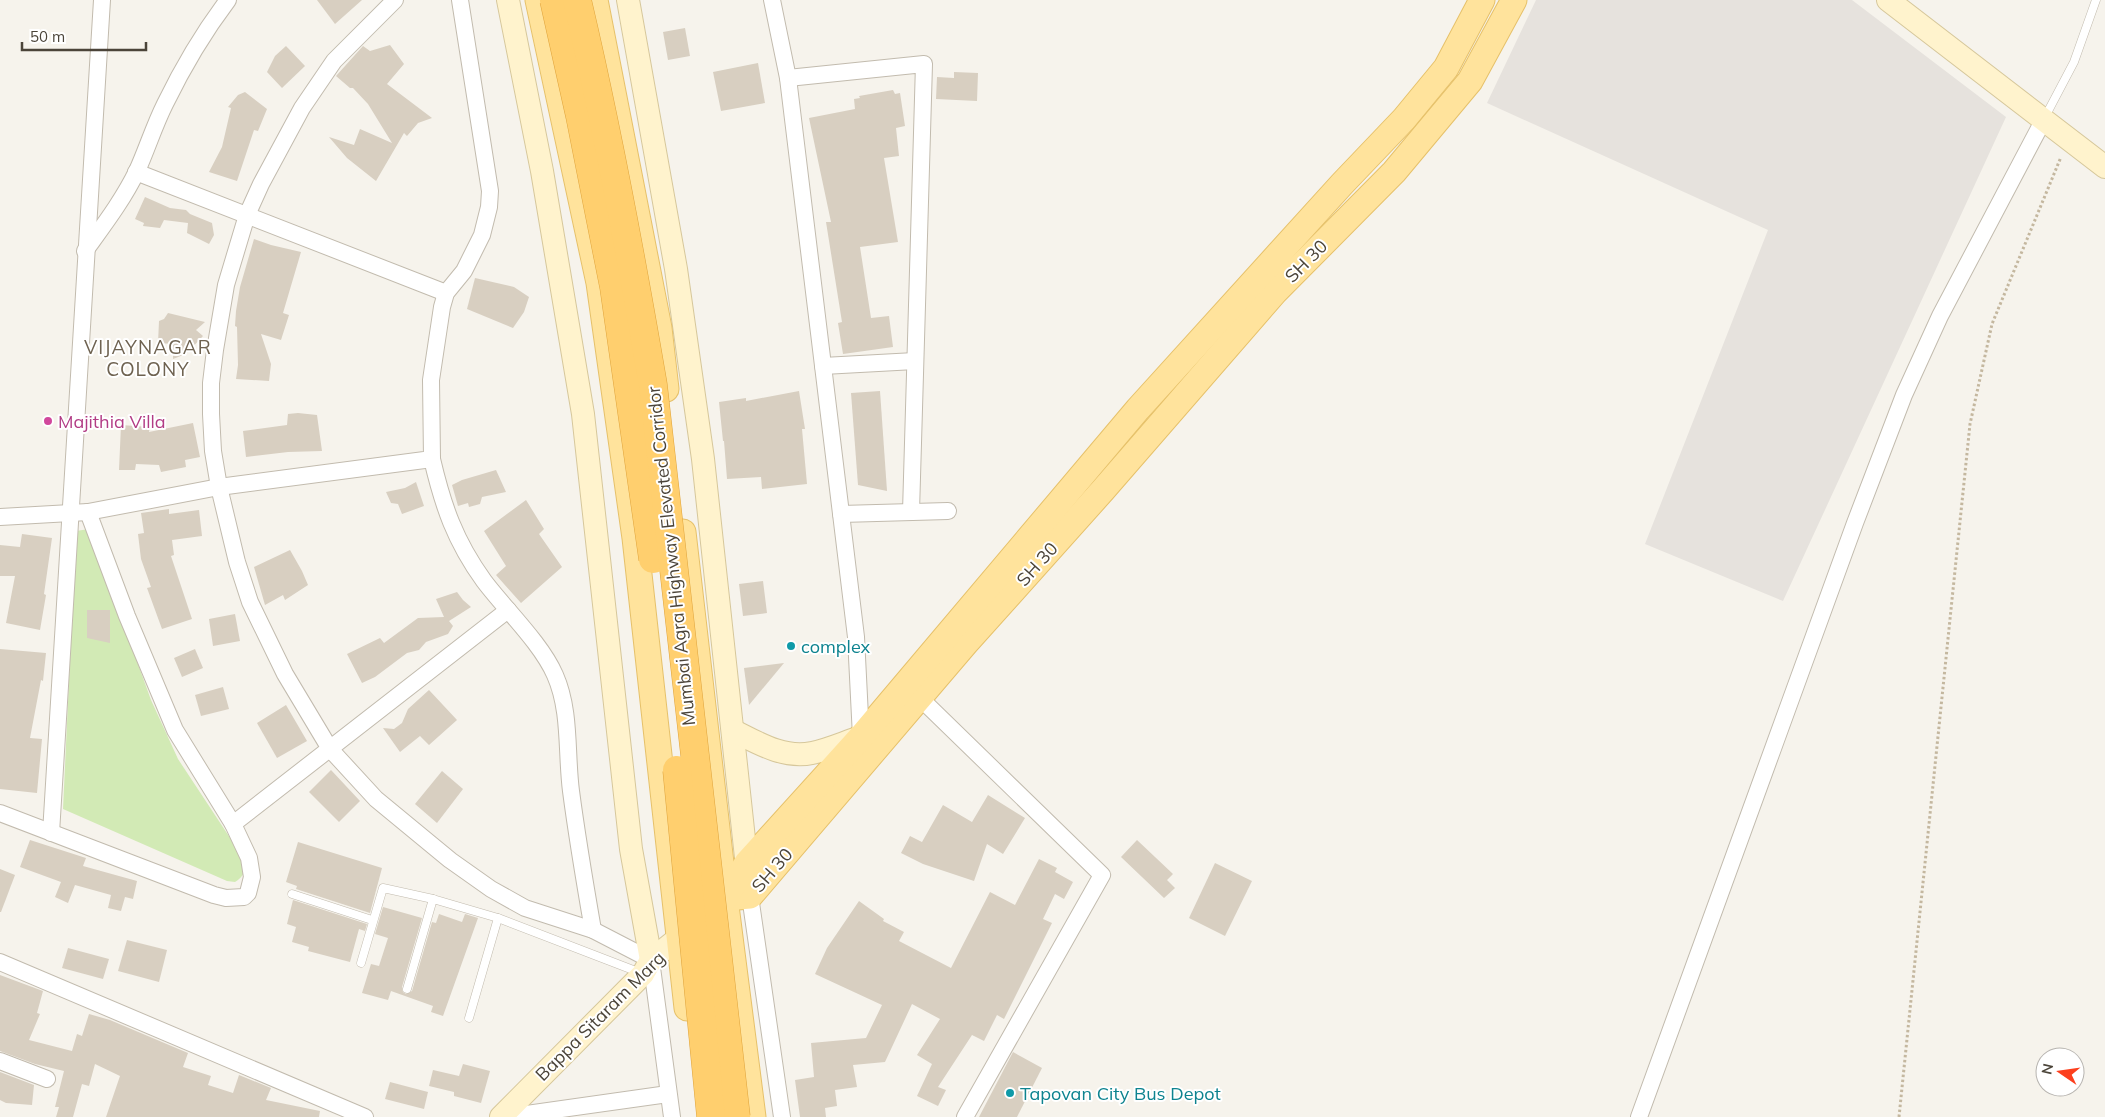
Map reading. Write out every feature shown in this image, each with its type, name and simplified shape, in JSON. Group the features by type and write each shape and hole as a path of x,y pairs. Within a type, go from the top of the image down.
{"highway":[{"name":"Mumbai Agra Highway Elevated Corridor","path":"554,0 580,116 614,287 651,539 671,712 711,1117"},
{"name":"Mumbai Agra Highway Elevated Corridor","path":"577,0 600,97 653,385 736,1117"}],"main road":[{"path":"538,0 599,283 635,538 699,1117"},
{"path":"595,0 658,328 703,693 725,898 753,1117"},
{"name":"SH 30","path":"725,898 750,896 871,739 1138,408 1342,184 1404,120 1446,68 1482,0"},
{"name":"SH 30","path":"725,898 747,863 871,739 919,697 1275,292 1394,172 1470,82 1514,0"},
{"path":"1438,78 1458,96"}],"street":[{"path":"51,833 85,252 102,0"},
{"path":"85,252 113,212 136,172 164,106 183,68 228,0"},
{"path":"395,0 348,45 321,78 265,176 247,215 226,285 211,383 213,451 219,487 237,562 250,602 284,674 330,749 376,799 472,876 525,908 593,930 647,967"},
{"path":"460,0 490,199 486,222 476,249 464,271 446,293 433,360 432,459 442,502 464,550 484,581 542,654 554,672 559,685 564,705 570,790 593,930"},
{"path":"508,0 542,172 583,414 631,850 647,967 672,1117"},
{"path":"628,0 676,269 704,459 750,896 782,1117"},
{"path":"734,731 764,746 788,754 812,753 871,739 856,637 788,78 772,0"},
{"path":"1888,0 2105,166"},
{"path":"788,78 924,64 911,512"},
{"path":"1639,1117 1855,523 1904,395 1940,316 2044,119"},
{"path":"136,172 446,293"},
{"path":"823,366 915,361"},
{"path":"0,517 88,512 219,487 432,459"},
{"path":"842,514 948,511"},
{"path":"0,813 214,895 235,899 244,897 248,893 252,877 249,858 234,824 175,730 127,616 88,512"},
{"path":"234,824 508,610"},
{"path":"919,697 1102,875 965,1117"},
{"name":"Bappa Sitaram Marg","path":"501,1117 647,967 725,898"},
{"path":"0,962 365,1117"},
{"path":"0,1061 47,1079"},
{"path":"506,1117 668,1094"}],"lane":[{"path":"2044,119 2074,62 2096,0"},
{"path":"361,963 372,920 383,888 434,899 498,918 647,967"},
{"path":"292,894 372,920"},
{"path":"407,989 434,899"},
{"path":"469,1018 498,918"}],"path":[{"path":"1899,1117 1970,424 1992,324 2069,138"}],"shaded area":[{"path":"1536,0 1852,0 2006,117 1783,601 1645,544 1768,230 1487,103"}],"green space":[{"path":"89,529 151,700 178,759 244,859 244,872 235,882 227,881 63,809 76,531"}],"building":[{"path":"317,0 362,0 335,24"},
{"path":"685,28 690,56 668,60 663,32"},
{"path":"390,45 404,64 387,84 432,118 418,123 407,136 404,133 376,181 347,158 329,137 354,145 360,129 392,143 368,104 353,88 350,88 336,76 363,46 370,51"},
{"path":"286,46 305,66 282,88 267,72 275,56"},
{"path":"758,63 765,103 721,111 713,72"},
{"path":"954,72 978,73 977,101 936,99 937,77 954,78"},
{"path":"893,90 895,94 900,93 905,126 896,128 899,156 884,158 898,242 860,247 871,318 889,316 893,347 843,354 838,323 842,322 826,222 831,222 809,118 855,109 854,99 860,98 859,96"},
{"path":"245,92 267,109 258,131 254,130 237,181 209,172 222,147 231,108 228,107 238,95"},
{"path":"145,197 170,208 186,210 190,214 212,223 214,235 209,244 187,233 188,223 164,220 160,228 143,226 144,223 135,219"},
{"path":"254,239 301,252 283,313 289,315 281,340 261,334 271,364 269,381 236,379 238,365 237,327 235,326 236,311 240,287"},
{"path":"475,278 514,287 529,297 524,312 513,328 467,309"},
{"path":"168,313 205,322 196,330 203,336 186,354 173,359 173,344 158,343 159,321 164,319"},
{"path":"799,391 805,429 802,429 807,484 762,489 761,477 727,479 719,402 746,398 746,401"},
{"path":"880,391 887,491 858,485 851,393"},
{"path":"288,414 317,415 322,451 288,452 246,457 243,431 287,425"},
{"path":"193,423 200,457 185,460 186,467 161,472 159,465 136,464 135,470 119,470 121,425 150,427 149,432"},
{"path":"496,470 506,492 482,497 480,504 469,507 468,503 458,506 452,485 462,480"},
{"path":"416,482 424,506 402,514 398,504 391,503 386,492 405,488"},
{"path":"526,500 544,529 539,534 562,567 521,603 496,575 506,566 484,531"},
{"path":"169,509 169,514 199,510 202,536 172,540 174,555 171,556 192,619 162,629 147,588 151,587 141,559 138,534 144,533 141,513"},
{"path":"22,534 52,538 40,630 6,623 15,576 0,576 0,545 20,547"},
{"path":"290,550 308,585 285,600 283,595 265,605 254,567"},
{"path":"763,581 767,613 743,616 739,584"},
{"path":"457,592 471,607 449,621 453,626 448,634 426,642 419,650 407,653 375,677 362,683 347,654 380,638 384,643 418,618 444,617 436,599"},
{"path":"87,610 110,610 110,643 87,638"},
{"path":"235,614 240,641 213,646 209,619"},
{"path":"0,649 46,653 43,681 41,680 30,738 42,739 37,793 0,789"},
{"path":"195,649 203,668 182,677 174,658"},
{"path":"784,663 749,705 744,668"},
{"path":"223,687 229,709 201,716 195,695"},
{"path":"429,690 457,720 429,745 420,736 400,752 383,728 394,729 402,723 408,709"},
{"path":"286,705 307,741 277,758 257,723"},
{"path":"331,770 360,801 339,822 309,792"},
{"path":"442,771 463,789 437,823 415,804"},
{"path":"988,795 1025,818 1003,854 987,844 974,881 923,864 901,853 910,836 922,842 943,805 972,822"},
{"path":"30,840 86,858 83,866 137,881 133,899 125,897 121,911 108,908 111,895 75,885 68,903 55,897 61,882 20,867"},
{"path":"1137,840 1173,874 1167,880 1175,888 1164,898 1121,857"},
{"path":"298,842 382,868 370,913 296,889 297,886 286,882"},
{"path":"1039,859 1057,868 1055,872 1073,882 1064,899 1055,894 1043,919 1052,923 1004,1019 997,1015 984,1041 972,1035 938,1087 946,1090 938,1106 917,1096 932,1064 917,1055 940,1019 912,1004 885,1062 853,1065 857,1087 835,1090 837,1106 825,1108 826,1117 800,1117 795,1080 814,1077 811,1043 866,1038 882,1005 815,974 827,948 859,901 884,919 883,921 904,932 899,941 951,968 990,892 1015,905"},
{"path":"1215,863 1252,881 1225,936 1189,918"},
{"path":"0,869 15,875 1,912 0,912"},
{"path":"293,900 367,924 365,931 359,929 350,962 308,951 309,947 292,942 296,927 287,924"},
{"path":"383,907 422,918 402,987 403,992 406,994 412,991 432,922 436,923 439,914 462,922 465,914 478,918 443,1016 431,1012 433,1006 391,991 388,1000 362,993 371,964 379,966 388,938 375,934"},
{"path":"127,940 167,950 159,982 118,971"},
{"path":"68,948 109,959 103,979 62,968"},
{"path":"0,975 43,991 37,1013 40,1014 29,1040 72,1051 77,1034 82,1036 89,1014 110,1020 188,1053 183,1067 211,1076 208,1085 233,1093 239,1075 271,1088 266,1100 320,1111 319,1117 106,1117 120,1076 95,1064 89,1086 82,1084 73,1117 56,1117 59,1107 55,1107 64,1071 35,1064 0,1051"},
{"name":"Tapovan City Bus Depot","path":"1013,1052 1042,1068 1017,1117 979,1117"},
{"path":"463,1064 490,1071 481,1103 454,1096 454,1092 429,1086 433,1070 459,1076"},
{"path":"0,1072 34,1085 32,1105 6,1103 0,1100"},
{"path":"390,1082 428,1092 424,1109 385,1099"}],"place":[{"name":"Majithia Villa","path":"48,421"},
{"name":"complex","path":"791,646"},
{"name":"Tapovan City Bus Depot","path":"1010,1093"}],"district":[{"name":"VIJAYNAGAR COLONY","path":"148,358"}]}
